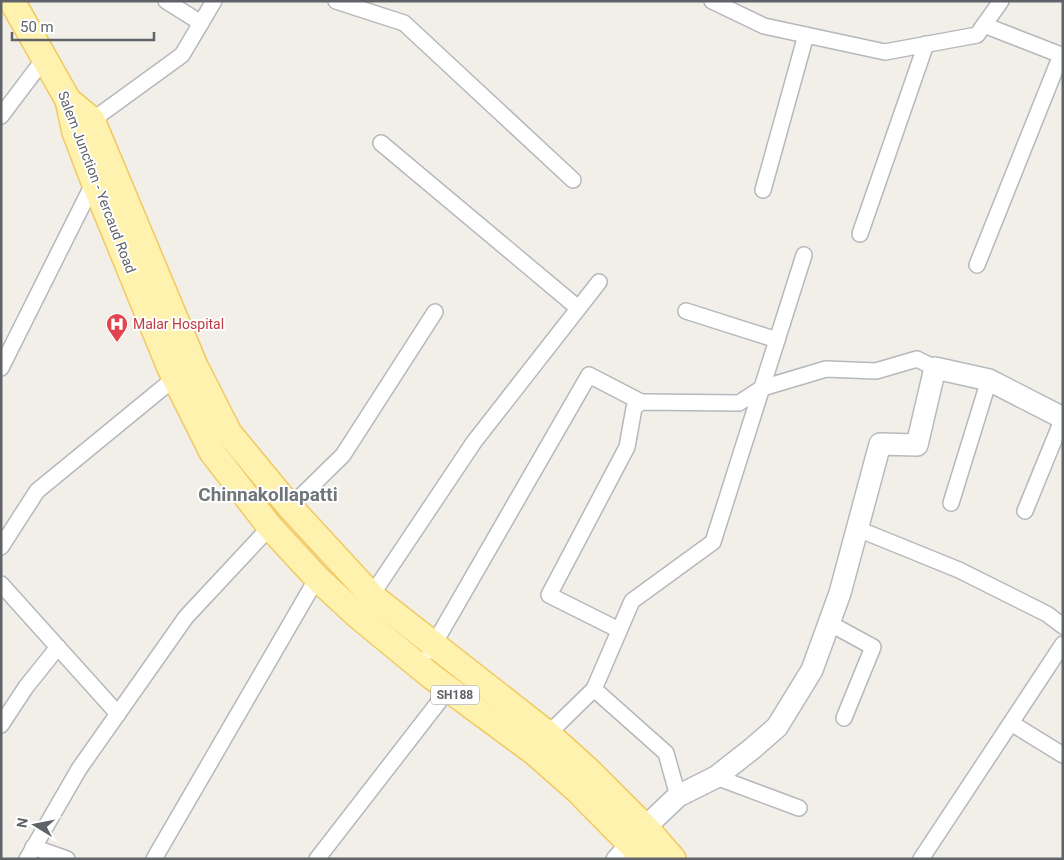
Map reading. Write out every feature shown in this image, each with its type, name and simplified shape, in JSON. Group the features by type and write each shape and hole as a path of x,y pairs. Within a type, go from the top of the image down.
{"main road":[{"name":"Salem Junction - Yercaud Road","path":"12,1 84,126 94,182 170,368 176,376 212,452 270,527 316,578 358,616 448,690 535,754 578,791 633,847"},
{"path":"84,126 195,366 229,433 290,507 372,596 548,734 588,770 633,847 673,859"}],"street":[{"path":"166,1 201,23"},
{"path":"84,126 182,55 214,1"},
{"path":"336,1 404,24 573,180"},
{"path":"712,1 764,26 885,52 977,34 1001,1"},
{"path":"977,265 1061,55 984,25"},
{"path":"763,190 806,35"},
{"path":"860,234 926,44"},
{"path":"1,116 44,59"},
{"path":"381,143 578,308"},
{"path":"1,368 94,182"},
{"path":"548,734 594,689 632,601 713,542 804,255"},
{"path":"358,616 474,442 599,282"},
{"path":"686,310 777,340"},
{"path":"290,507 342,454 435,312"},
{"path":"421,667 589,375 641,402 739,403 762,388 826,368 876,371 917,359 935,368 989,380 1063,418 1025,511"},
{"path":"633,847 678,796 716,777 754,748 776,727 812,670 840,593 880,444 917,445 935,368"},
{"path":"1,547 37,491 176,376"},
{"path":"951,503 989,380"},
{"path":"619,630 549,594 627,448 634,408 641,402"},
{"path":"67,859 30,853 79,769 186,617 270,527"},
{"path":"858,529 959,570 1047,614 1063,626"},
{"path":"154,859 316,578"},
{"path":"1,584 118,714"},
{"path":"829,623 873,647 844,718"},
{"path":"921,859 1063,644"},
{"path":"1,725 26,687 58,647"},
{"path":"594,689 666,752 678,796"},
{"path":"317,859 448,690"},
{"path":"1011,723 1063,755"},
{"path":"716,777 799,808"}],"place":[{"name":"Malar Hospital","path":"117,343"}],"district":[{"name":"Chinnakollapatti","path":"268,494"}]}
